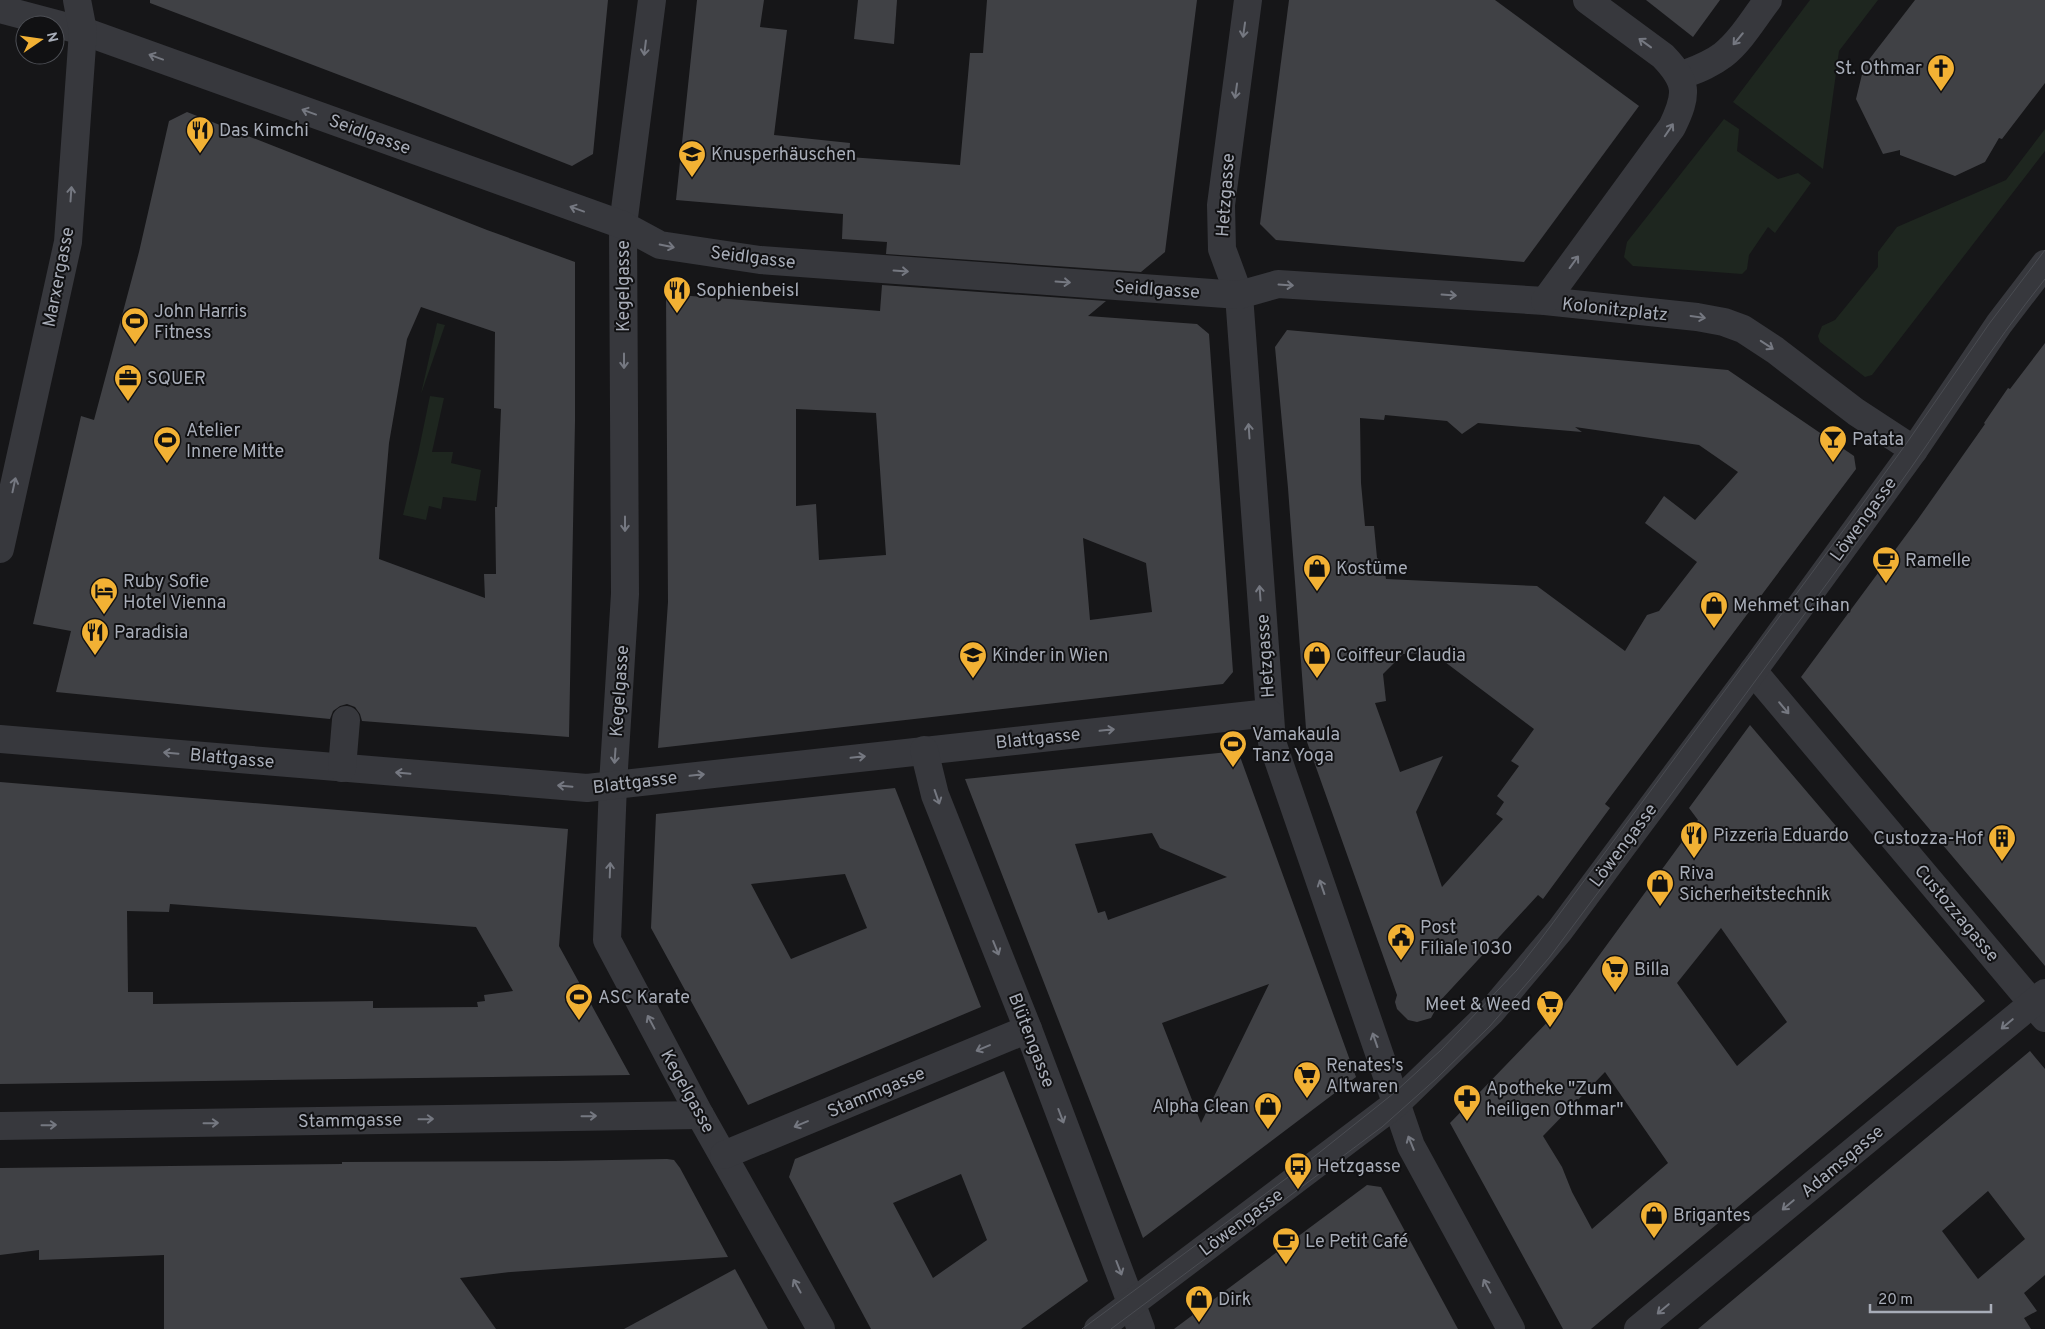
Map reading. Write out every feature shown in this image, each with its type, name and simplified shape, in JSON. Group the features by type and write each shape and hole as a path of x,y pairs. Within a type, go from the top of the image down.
{"street":[{"name":"Marxergasse","path":"0,549 68,242 83,31 77,0"},
{"name":"Kegelgasse","path":"652,0 623,225 625,594 613,784 607,940 700,1115 821,1329"},
{"name":"Hetzgasse","path":"1248,0 1221,205 1222,249 1239,295 1272,742 1411,1146 1510,1329"},
{"path":"1587,0 1663,56 1680,76 1706,66 1724,55 1740,38 1768,0"},
{"name":"Seidlgasse","path":"0,9 83,31 623,225 660,245 760,260 1239,295 1278,284 1545,301"},
{"name":"Kolonitzplatz","path":"1680,76 1683,86 1683,100 1672,126 1545,301 1697,317 1724,322 1737,327 1775,350 1856,412 1914,450"},
{"name":"Löwengasse","path":"1098,1329 1397,1103 1491,1012 1548,944 1753,671 1914,450 1999,324 2045,264"},
{"name":"Custozzagasse","path":"1753,671 2041,1005"},
{"name":"Blattgasse","path":"0,738 587,788 1269,713"},
{"path":"342,768 346,720"},
{"name":"Blütengasse","path":"924,750 935,794 1028,1029 1141,1329"},
{"name":"Adamsgasse","path":"1638,1329 2041,1005"},
{"name":"Stammgasse","path":"724,1156 1028,1029"},
{"name":"Stammgasse","path":"0,1126 700,1115"}],"shaded area":[{"path":"1810,0 1878,0 1839,51 1823,169 1733,102"},
{"path":"1724,119 1739,129 1737,151 1778,179 1798,173 1811,183 1775,233 1768,227 1749,255 1747,269 1742,274 1633,266 1624,257 1627,242"},
{"path":"2045,129 2045,151 1872,375 1865,377 1820,342 1818,336 1822,326 1835,320 1878,267 1878,252 1897,227 2006,180"},
{"path":"437,323 445,325 421,394"},
{"path":"430,396 444,398 432,452 453,452 451,463 481,470 476,501 443,497 441,509 429,506 426,520 403,515"}],"building":[{"path":"150,0 608,0 593,154 572,166 150,3"},
{"path":"697,0 764,0 760,27 787,30 774,135 850,143 849,157 960,165 970,53 983,53 987,0 1197,0 1165,252 1141,272 886,254 887,242 842,239 843,214 676,200"},
{"path":"858,0 897,0 894,44 854,39"},
{"path":"1289,0 1495,0 1639,106 1524,262 1276,240 1260,224"},
{"path":"1646,0 1720,0 1693,37"},
{"name":"St. Othmar","path":"1915,0 2045,0 2045,83 2002,139 1999,138 1985,162 1955,176 1900,155 1900,150 1883,154 1856,99 1864,66"},
{"path":"187,112 487,230 575,262 575,421 569,737 362,721 355,707 347,704 333,711 330,719 56,692 71,631 33,624 81,416 94,420 139,252 169,121","holes":["421,307 495,332 494,408 501,409 497,507 495,507 496,574 484,574 485,598 379,559 389,443 407,339"]},
{"path":"882,285 1106,301 1088,316 1197,324 1209,334 1233,672 1223,684 658,748 668,602 666,294 880,311","holes":["796,409 876,413 886,555 819,560 816,504 796,506","1083,538 1146,563 1152,612 1090,620"]},
{"path":"1287,330 1728,370 1854,456 1856,469 1605,804 1610,808 1543,899 1538,895 1440,1001 1431,1018 1417,1022 1408,1020 1397,1009 1395,1002 1397,995 1307,742 1288,488 1275,347","holes":["1385,415 1447,421 1462,434 1478,423 1582,432 1575,427 1699,445 1738,472 1695,520 1664,496 1645,523 1697,562 1659,611 1647,615 1625,651 1537,586 1386,579 1383,562 1377,558 1374,526 1365,526 1361,483 1360,418 1384,420","1433,653 1534,729 1511,761 1519,766 1497,796 1504,802 1496,814 1503,819 1442,887 1416,812 1443,756 1400,772 1375,703 1386,701 1383,674 1403,654"]},
{"path":"2045,343 2045,966 1801,677 1918,519 2008,388 2010,389"},
{"path":"1750,725 1985,1001 1591,1329 1563,1329 1450,1123 1560,1009 1698,820 1689,808","holes":["1721,928 1787,1022 1737,1066 1677,983","1605,1072 1668,1163 1592,1229 1572,1192 1562,1167 1543,1136"]},
{"path":"1238,751 1356,1077 1143,1238 965,779","holes":["1152,833 1160,848 1227,877 1108,920 1105,911 1098,913 1075,844","1269,984 1201,1123 1162,1023"]},
{"path":"0,782 568,829 559,946 630,1075 0,1084","holes":["170,904 476,927 513,991 484,995 485,1001 477,1002 478,1007 373,1008 373,1001 153,1004 153,992 128,992 127,911 169,912"]},
{"path":"895,788 981,1007 748,1105 651,928 656,814","holes":["845,874 867,928 791,959 751,884"]},
{"path":"2030,1051 2045,1069 2045,1275 2024,1293 2037,1311 2024,1318 2031,1329 1698,1329","holes":["1988,1191 2025,1239 1978,1279 1942,1231"]},
{"path":"1004,1071 1088,1281 1021,1329 871,1329 789,1177 795,1159","holes":["961,1174 987,1240 933,1278 893,1203"]},
{"path":"674,1160 680,1168 728,1257 511,1272 460,1278 496,1329 164,1329 164,1255 39,1260 39,1250 0,1255 0,1168"},
{"path":"1367,1185 1381,1187 1458,1329 1174,1329"},
{"path":"735,1269 768,1329 624,1329"}],"tram line":[{"path":"1082,1329 1295,1172 1394,1093 1441,1050 1517,970 1848,524 1989,324 2045,250"},
{"path":"1111,1329 1382,1127 1437,1078 1490,1026 1549,958 1678,785 1891,496 2005,332 2045,279"}],"place":[{"name":"St. Othmar","path":"1941,92"},
{"name":"Das Kimchi","path":"200,154"},
{"name":"Knusperhäuschen","path":"692,178"},
{"name":"Sophienbeisl","path":"677,314"},
{"name":"John Harris Fitness","path":"135,345"},
{"name":"SQUER","path":"128,402"},
{"name":"Patata","path":"1833,463"},
{"name":"Atelier Innere Mitte","path":"167,464"},
{"name":"Ramelle","path":"1886,584"},
{"name":"Kostüme","path":"1317,592"},
{"name":"Ruby Sofie Hotel Vienna","path":"104,615"},
{"name":"Mehmet Cihan","path":"1714,629"},
{"name":"Paradisia","path":"95,656"},
{"name":"Kinder in Wien","path":"973,679"},
{"name":"Coiffeur Claudia","path":"1317,679"},
{"name":"Vamakaula Tanz Yoga","path":"1233,768"},
{"name":"Pizzeria Eduardo","path":"1694,859"},
{"name":"Custozza-Hof","path":"2002,862"},
{"name":"Riva Sicherheitstechnik","path":"1660,907"},
{"name":"Post Filiale 1030","path":"1401,961"},
{"name":"Billa","path":"1615,993"},
{"name":"ASC Karate","path":"579,1021"},
{"name":"Meet & Weed","path":"1550,1028"},
{"name":"Renates's Altwaren","path":"1307,1099"},
{"name":"Apotheke \"Zum heiligen Othmar\"","path":"1467,1122"},
{"name":"Alpha Clean","path":"1268,1130"},
{"name":"Hetzgasse","path":"1298,1190"},
{"name":"Brigantes","path":"1654,1239"},
{"name":"Le Petit Café","path":"1286,1265"},
{"name":"Dirk","path":"1199,1323"}]}
